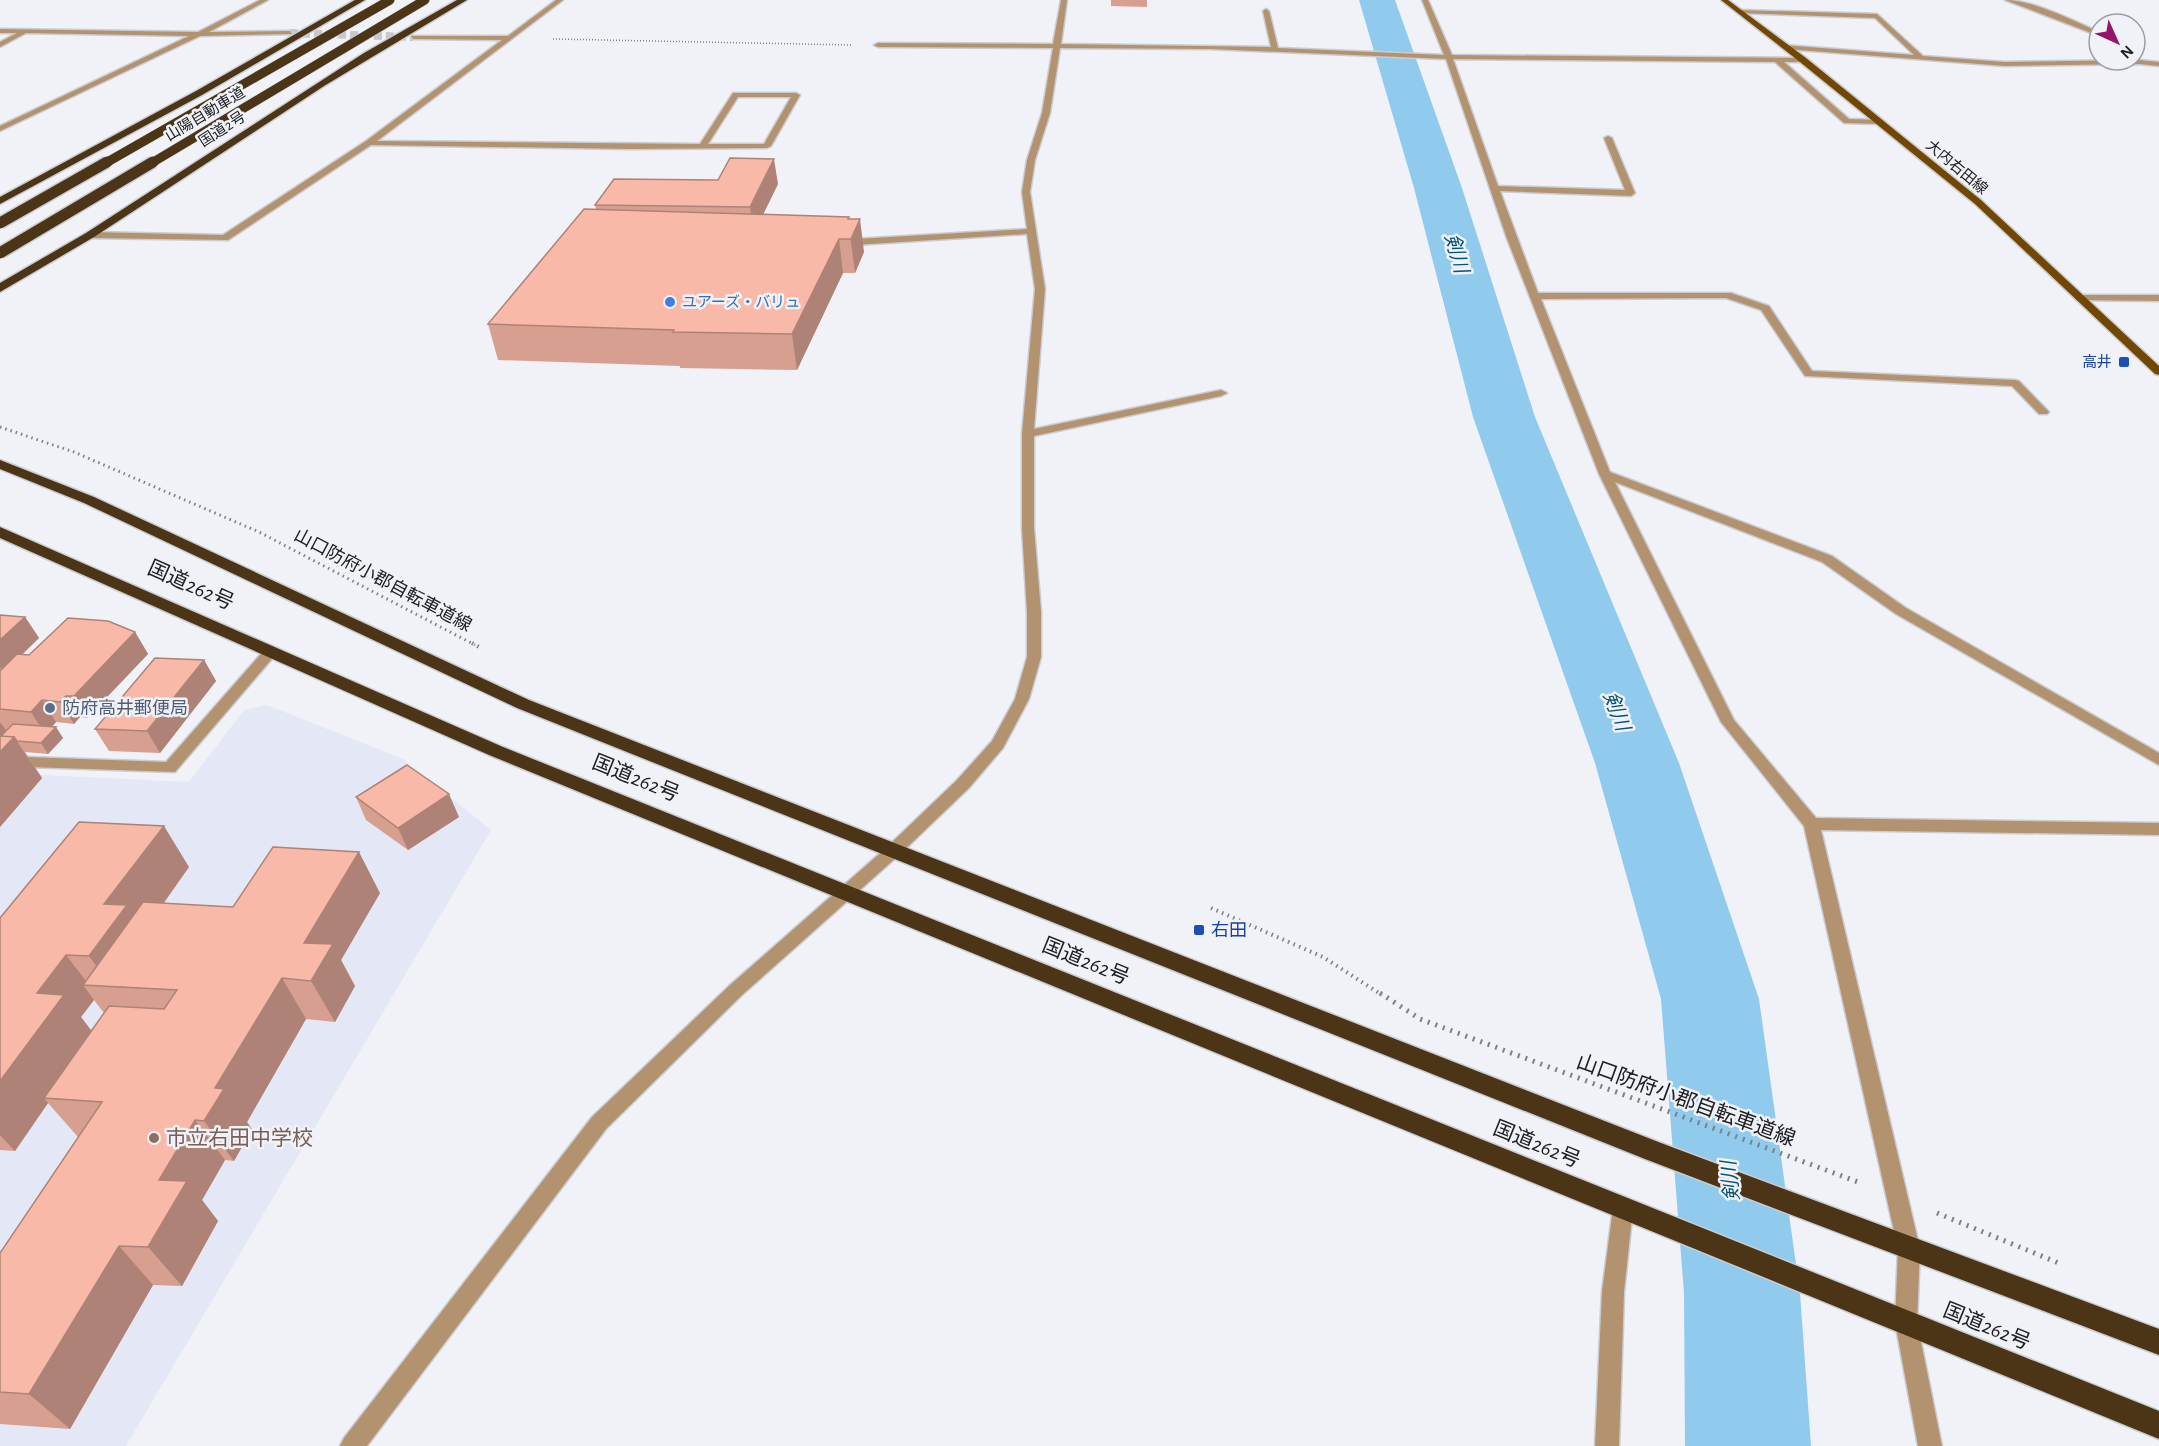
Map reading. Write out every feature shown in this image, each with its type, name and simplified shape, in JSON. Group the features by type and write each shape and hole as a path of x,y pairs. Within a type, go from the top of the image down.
{"highway":[{"path":"0,201 199,93 361,0"},
{"name":"山陽自動車道","path":"0,224 390,0"},
{"name":"山陽自動車道","path":"0,254 425,0"},
{"name":"国道2号","path":"0,288 90,234 331,75 463,0"},
{"name":"国道262号","path":"0,464 89,500 523,704 892,852 1653,1151 2159,1342"},
{"name":"国道262号","path":"0,532 272,650 496,751 2159,1425"}],"main road":[{"name":"大内右田線","path":"1724,0 1881,122 1978,202 2159,372"}],"street":[{"path":"0,129 265,0"},
{"path":"90,234 225,238 369,142 560,0"},
{"path":"352,1446 599,1123 735,991 892,852 963,784 998,744 1022,699 1034,657 1034,612 1028,528 1028,434 1040,289 1026,192 1030,160 1046,113 1064,0"},
{"path":"1425,0 1449,57 1534,296 1605,474 1728,722 1812,824 1909,1249 1906,1322 1930,1446"},
{"path":"2008,0 2087,29"},
{"path":"1266,11 1275,50"},
{"path":"1740,12 1877,16 1923,59"},
{"path":"0,31 290,33"},
{"path":"0,45 26,32"},
{"path":"413,37 510,38"},
{"path":"878,45 1275,50 1449,57 1803,60"},
{"path":"1786,47 1923,59 2005,63 2159,63"},
{"path":"1778,60 1848,121 1881,122"},
{"path":"369,142 630,147 767,146 796,96 736,94 703,146"},
{"path":"1494,188 1631,193 1608,138"},
{"path":"855,242 1032,231"},
{"path":"1534,296 1727,296 1765,308 1809,374 2015,384 2043,412"},
{"path":"2080,298 2159,298"},
{"path":"1028,434 1221,393"},
{"path":"1605,474 1827,559 1901,611 2159,760"},
{"path":"0,761 170,768 272,650"},
{"path":"1812,824 2159,829"},
{"path":"1607,1446 1613,1292 1623,1208"}],"path":[{"path":"510,38 878,45"},
{"name":"山口防府小郡自転車道線","path":"0,426 74,452 260,532 485,650"},
{"name":"山口防府小郡自転車道線","path":"1211,908 1323,957 1420,1019 1897,1197 2072,1268"}],"shaded area":[{"name":"市立右田中学校","path":"267,705 403,759 491,830 126,1446 0,1446 0,773 189,782 244,710"}],"building":[{"path":"730,158 774,159 750,207 595,205 614,179 718,180"},
{"path":"584,209 860,219 851,239 839,239 792,334 673,332 674,330 488,324"},
{"path":"0,615 25,617 0,640"},
{"path":"68,618 108,621 135,632 74,696 66,696 60,702 42,700 31,712 0,709 0,671 17,654 29,655"},
{"path":"155,658 204,660 147,731 95,729"},
{"path":"13,724 56,727 41,743 17,741 14,737 1,736"},
{"path":"0,736 14,737 0,752"},
{"path":"407,765 449,794 398,828 356,797"},
{"path":"79,822 164,826 104,904 127,905 89,956 66,955 37,993 64,995 0,1081 0,918"},
{"path":"273,847 359,852 304,943 333,944 311,981 282,978 215,1088 224,1089 204,1121 195,1120 159,1180 187,1181 148,1247 119,1246 29,1394 0,1392 0,1253 102,1102 44,1098 109,1006 164,1009 177,990 83,985 143,902 233,907"}],"waterway":[{"name":"剣川","path":"1377,0 1438,188 1504,417 1637,763 1710,999 1742,1293 1748,1446"}],"tunnel":[{"path":"290,33 413,37"}],"place":[{"name":"ユアーズ・バリュ","path":"670,302"},
{"name":"高井","path":"2124,362"},
{"name":"防府高井郵便局","path":"50,708"},
{"name":"右田","path":"1199,930"},
{"name":"市立右田中学校","path":"154,1138"}]}
